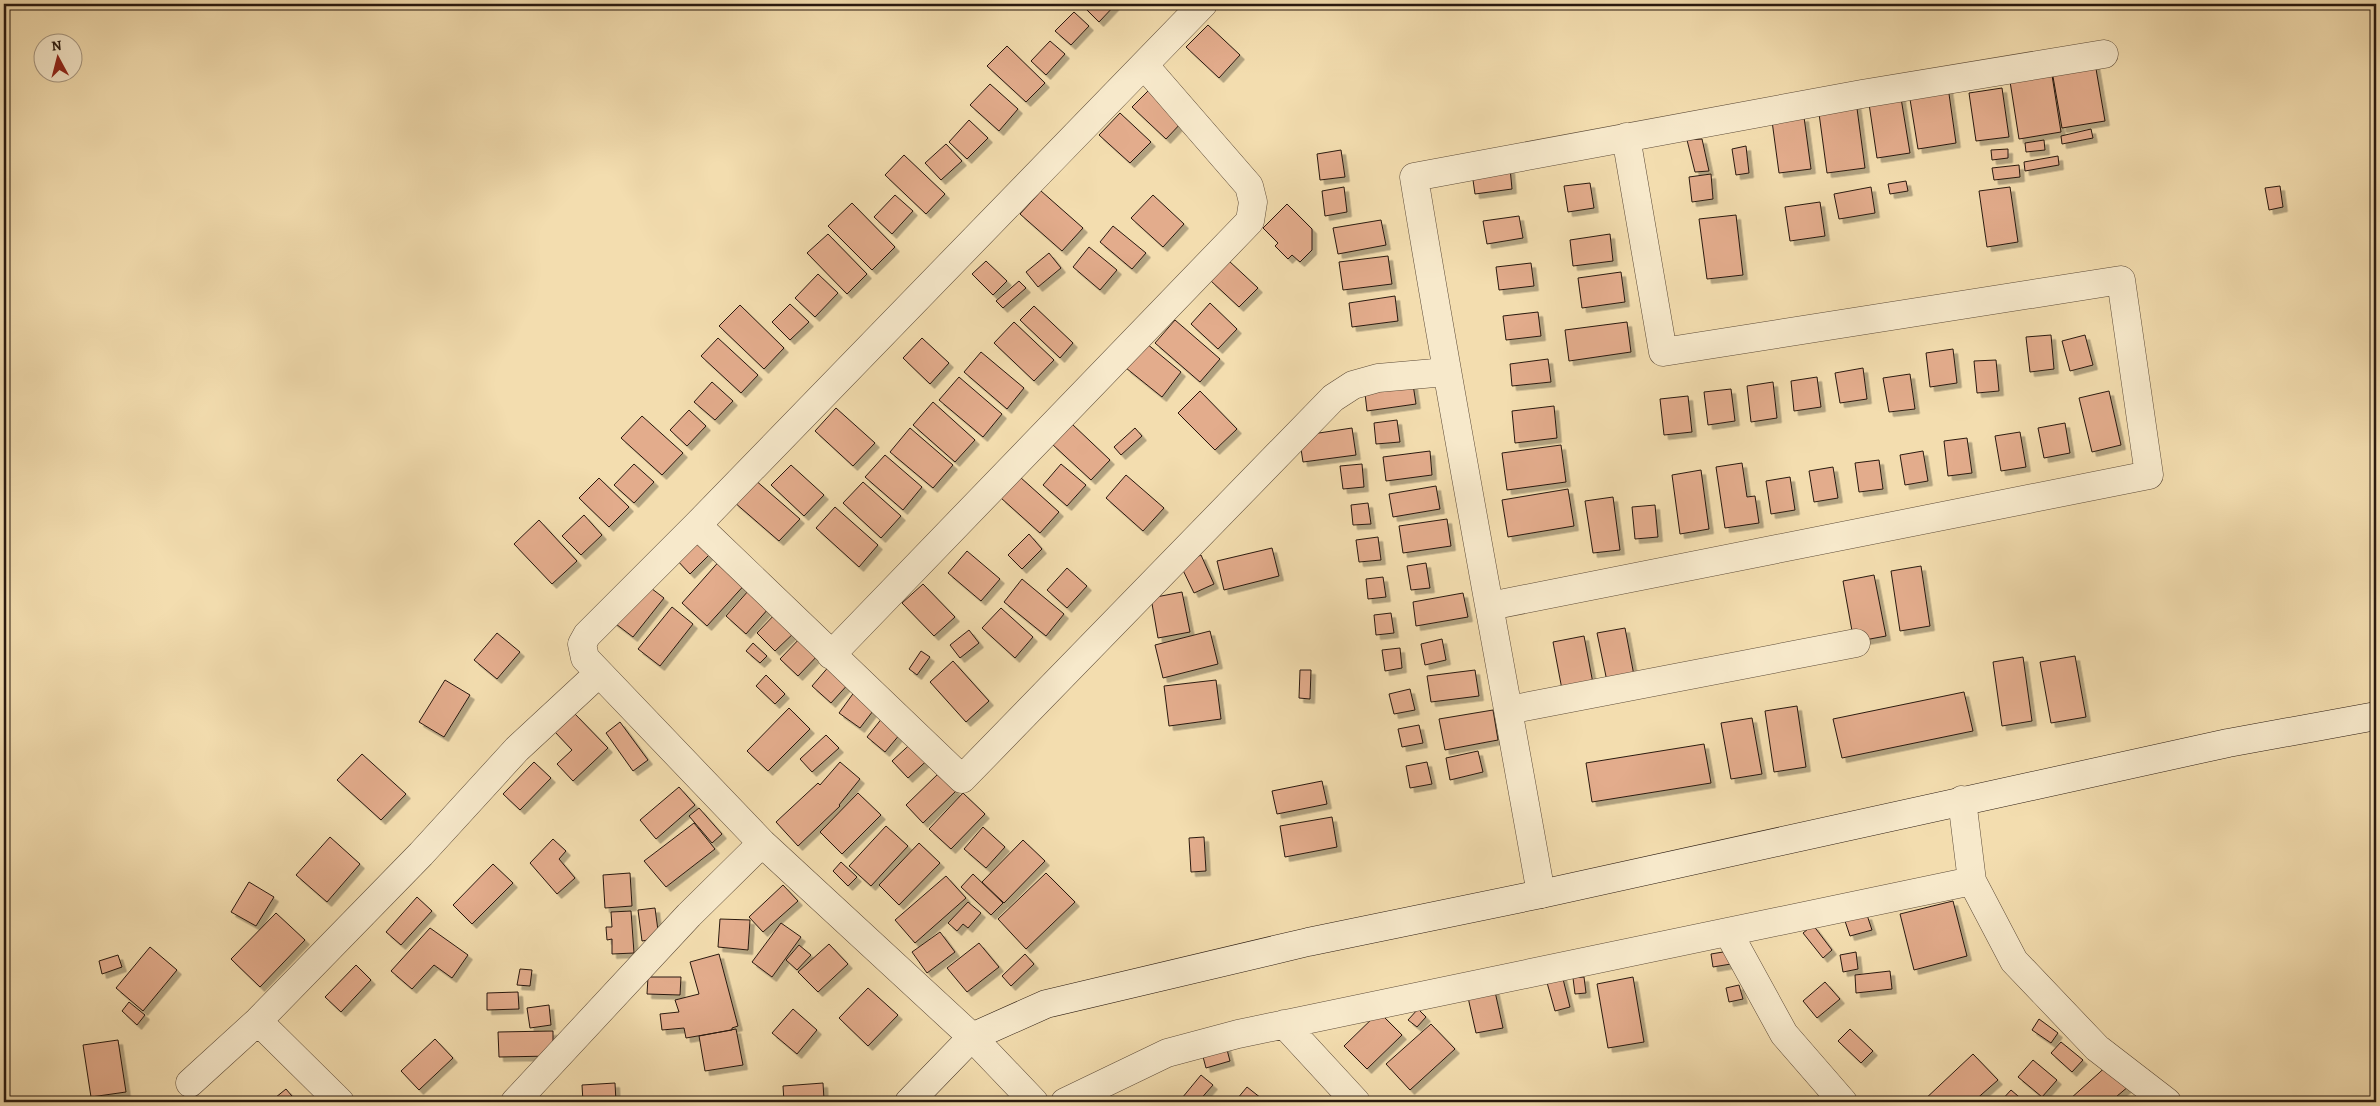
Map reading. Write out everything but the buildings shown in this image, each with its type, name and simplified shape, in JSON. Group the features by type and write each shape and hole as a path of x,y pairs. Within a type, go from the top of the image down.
{"street":[{"path":"1034,1102 972,1037 762,843 585,658 582,644 587,634 697,525 1203,4"},
{"path":"1540,894 1509,710 1446,372 1414,177 1852,96 2104,54"},
{"path":"832,655 1250,221 1253,202 1249,186 1144,65"},
{"path":"1490,606 2148,475 2121,280 1663,352 1626,137"},
{"path":"697,525 962,779 1333,398 1353,385 1378,378 1446,372"},
{"path":"1509,710 1856,644"},
{"path":"190,1083 258,1022 421,854 517,749 599,673"},
{"path":"909,1102 972,1037 1046,1004 1308,942 1540,894 1962,800 2228,743 2376,716"},
{"path":"1962,800 1972,881 2014,961 2096,1048 2166,1102"},
{"path":"515,1102 689,915 762,843"},
{"path":"1065,1102 1167,1053 1238,1034 1972,881"},
{"path":"1728,932 1784,1034 1843,1102"},
{"path":"258,1022 340,1102"},
{"path":"1284,1024 1356,1102"}]}
